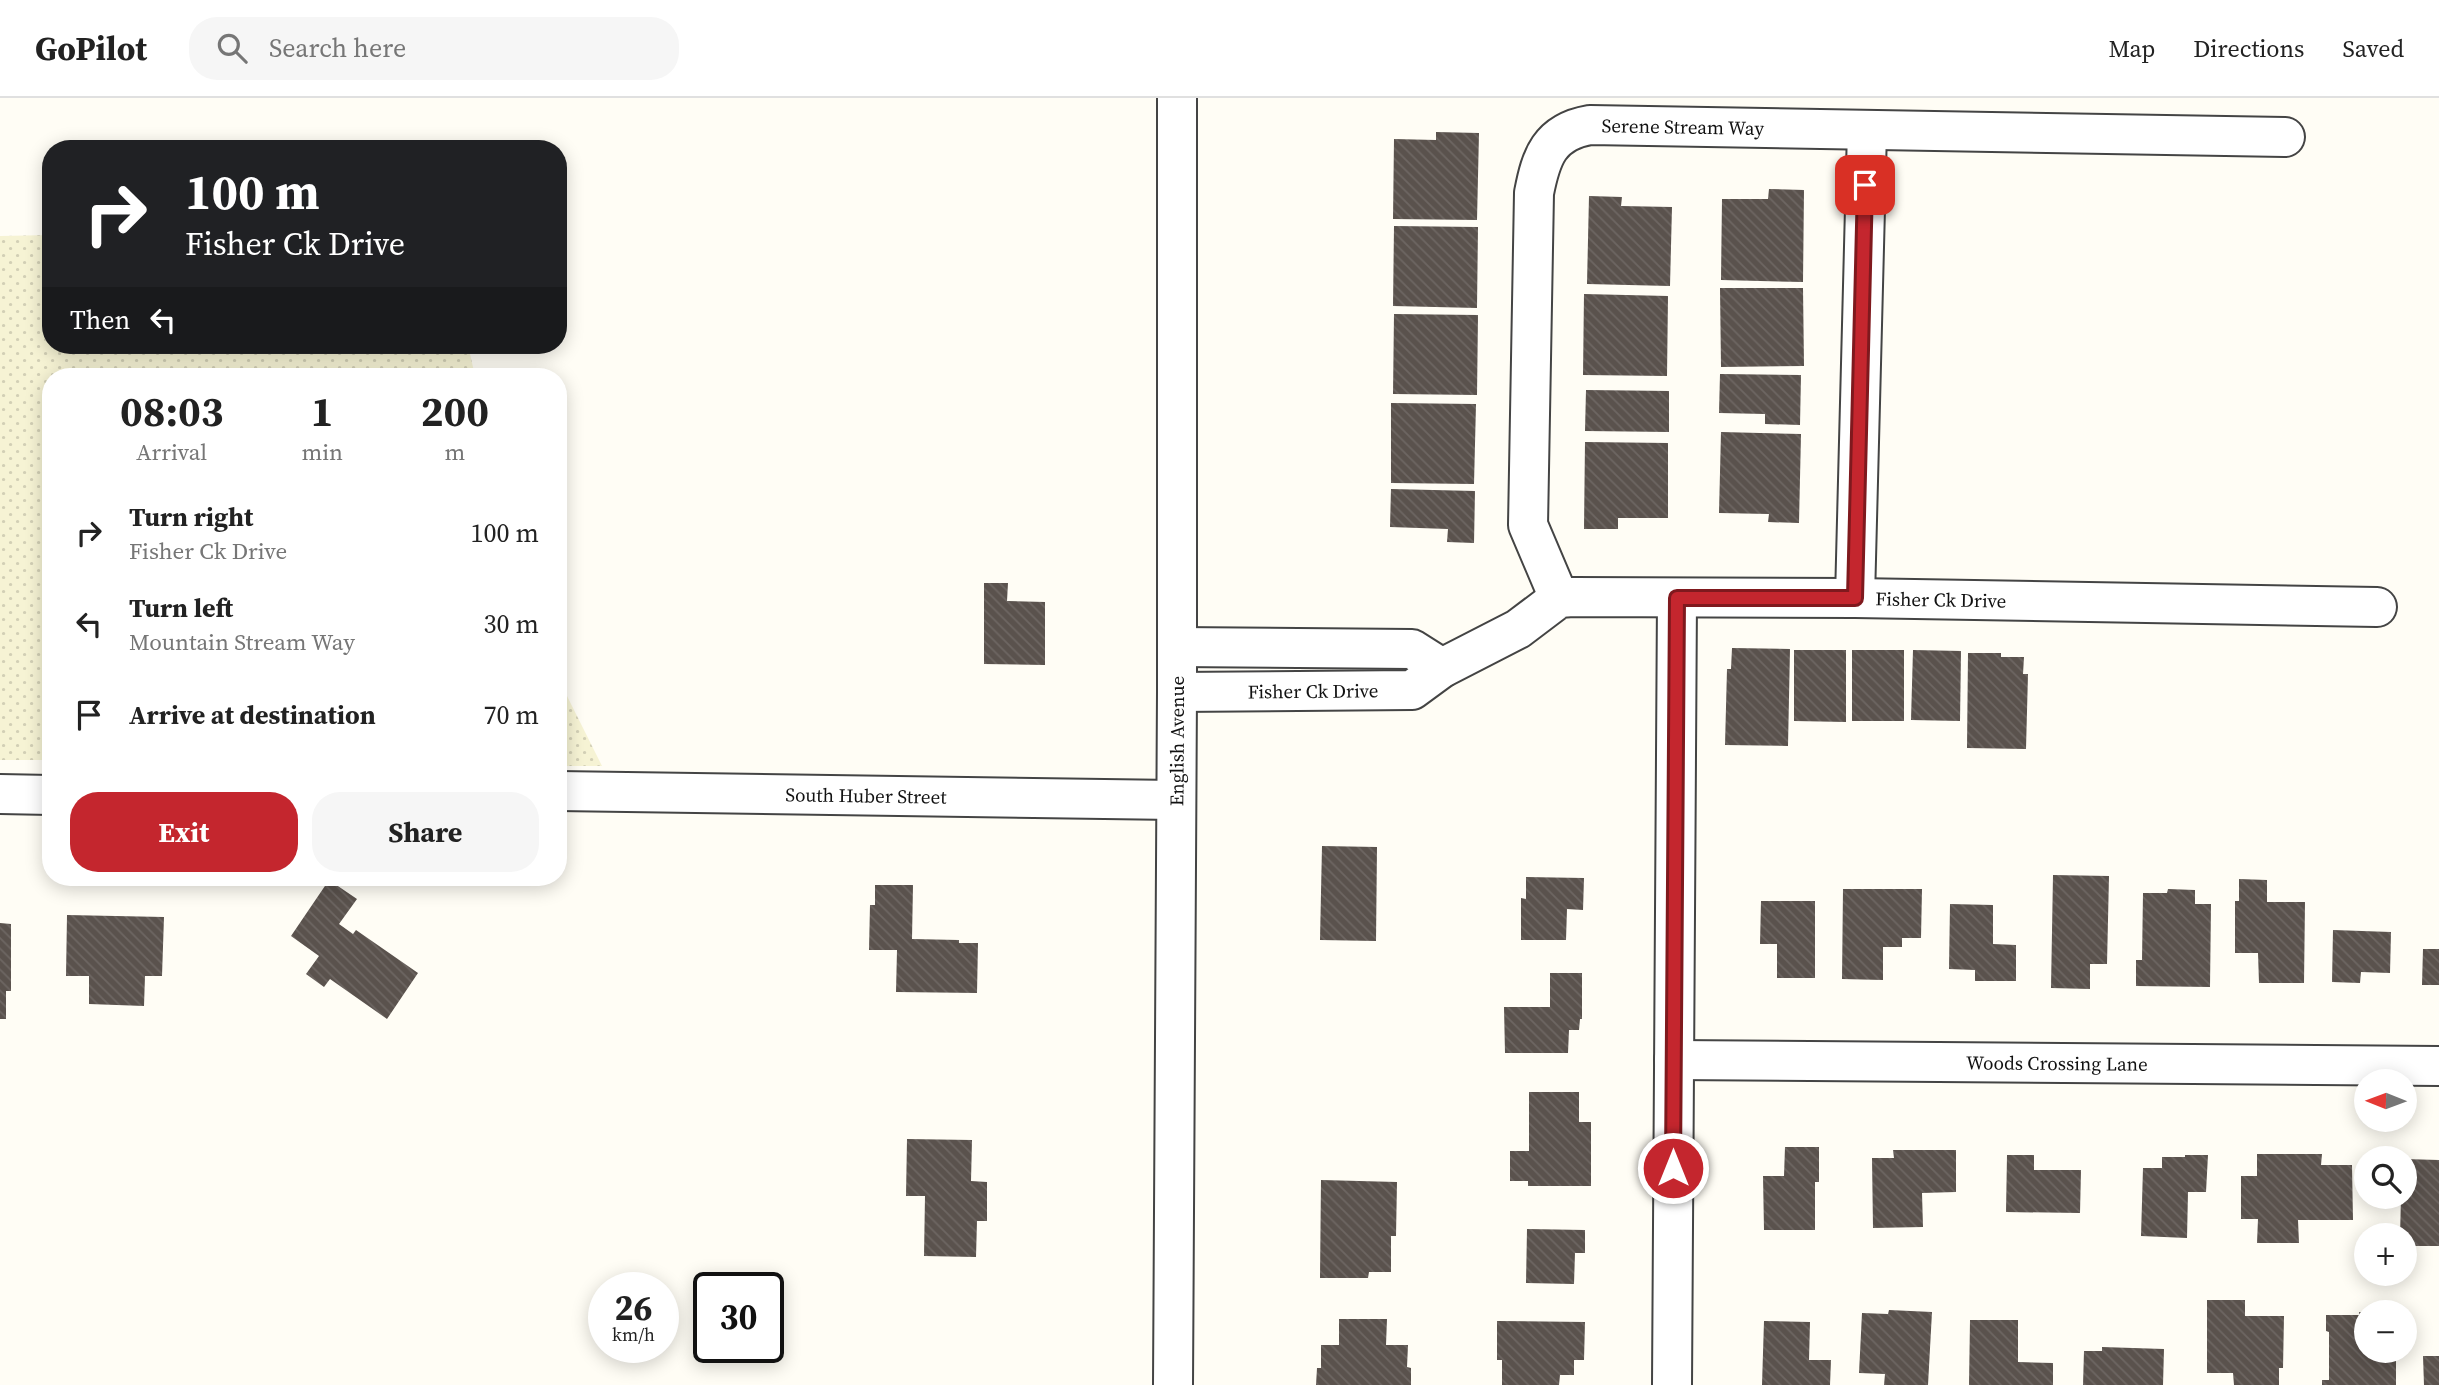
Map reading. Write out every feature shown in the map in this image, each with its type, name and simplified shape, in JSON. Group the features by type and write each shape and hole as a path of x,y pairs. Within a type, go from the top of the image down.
{"street":[{"name":"English Avenue","path":"1173,1385 1177,98"},
{"name":"Serene Stream Way","path":"1559,598 1528,525 1534,193 1540,163 1548,148 1573,128 1590,125 2285,137"},
{"path":"1855,598 1867,130"},
{"name":"Fisher Ck Drive","path":"1177,692 1412,690 1442,668 1518,629 1559,598 1855,598 2376,607"},
{"path":"1672,1385 1677,598"},
{"path":"1177,648 1412,649 1442,668"},
{"name":"South Huber Street","path":"567,791 1175,800"},
{"path":"0,794 42,795"},
{"name":"Woods Crossing Lane","path":"1674,1060 2439,1066"}],"shaded area":[{"path":"42,235 42,354 470,354 473,368 42,368 42,760 0,760 0,236"},
{"path":"567,696 602,766 567,766"}],"building":[{"path":"1436,132 1479,133 1477,220 1393,219 1394,139 1436,140"},
{"path":"1769,189 1804,190 1803,282 1721,280 1722,199 1768,199"},
{"path":"1589,196 1622,197 1621,206 1672,207 1670,286 1587,284"},
{"path":"1394,226 1478,227 1477,308 1393,306"},
{"path":"1720,288 1803,288 1804,366 1721,367"},
{"path":"1584,294 1668,296 1667,376 1583,375"},
{"path":"1394,314 1478,315 1477,395 1393,394"},
{"path":"1720,374 1801,375 1800,425 1765,424 1765,414 1719,413"},
{"path":"1586,390 1669,391 1669,432 1585,431"},
{"path":"1391,403 1476,404 1474,484 1391,483"},
{"path":"1721,432 1801,434 1799,523 1768,522 1769,514 1719,513"},
{"path":"1585,442 1668,443 1668,518 1618,518 1618,529 1584,529"},
{"path":"1391,489 1475,491 1474,543 1447,542 1448,529 1390,527"},
{"path":"984,583 1008,583 1007,601 1045,602 1045,665 984,664"},
{"path":"1732,648 1790,649 1788,746 1725,745 1727,669 1731,669"},
{"path":"1794,650 1846,650 1846,722 1794,721"},
{"path":"1852,650 1904,650 1904,721 1852,721"},
{"path":"1913,650 1961,651 1960,721 1911,720"},
{"path":"1968,653 2001,653 2001,657 2024,657 2023,674 2028,674 2026,749 1967,748"},
{"path":"1322,846 1377,847 1376,941 1320,940"},
{"path":"2053,875 2109,876 2107,964 2090,964 2090,989 2051,988"},
{"path":"1526,877 1584,878 1583,910 1567,909 1566,940 1521,940 1521,898 1526,899"},
{"path":"2239,879 2267,880 2267,902 2305,902 2304,983 2259,983 2258,953 2235,953 2235,901 2239,901"},
{"path":"875,885 913,885 912,939 978,943 977,993 896,992 897,950 869,950 870,905 875,905"},
{"path":"325,886 338,886 357,899 339,924 353,934 356,930 418,973 387,1019 330,979 324,987 306,974 319,956 291,936"},
{"path":"1843,889 1922,889 1921,938 1902,938 1902,947 1883,947 1883,980 1842,979"},
{"path":"2168,889 2195,890 2195,904 2211,904 2210,987 2136,986 2136,960 2142,960 2143,893 2167,893"},
{"path":"1761,901 1815,901 1815,978 1777,978 1777,944 1760,944"},
{"path":"1950,904 1993,905 1993,944 2016,945 2016,981 1975,981 1975,970 1949,969"},
{"path":"67,915 164,917 162,976 145,976 144,1006 89,1004 89,976 66,976"},
{"path":"0,923 11,924 11,991 6,991 6,1019 0,1019"},
{"path":"2333,930 2391,932 2390,973 2361,972 2360,983 2332,982"},
{"path":"2423,949 2439,949 2439,985 2422,985"},
{"path":"1550,973 1582,973 1582,1019 1579,1030 1569,1030 1568,1053 1505,1053 1504,1007 1550,1007"},
{"path":"1529,1092 1579,1092 1579,1122 1591,1122 1591,1186 1528,1186 1528,1181 1510,1181 1510,1151 1529,1151"},
{"path":"907,1139 972,1140 971,1181 987,1182 987,1221 977,1221 976,1257 924,1256 925,1196 906,1196"},
{"path":"1785,1147 1819,1147 1819,1182 1815,1182 1815,1230 1764,1230 1763,1176 1784,1176"},
{"path":"1893,1150 1956,1150 1956,1192 1922,1193 1923,1227 1873,1228 1872,1158 1894,1158"},
{"path":"2257,1154 2322,1154 2321,1165 2352,1165 2353,1220 2298,1220 2299,1243 2257,1243 2258,1219 2241,1219 2241,1176 2257,1176"},
{"path":"2007,1155 2034,1155 2034,1170 2081,1170 2080,1213 2006,1212"},
{"path":"2208,1155 2206,1192 2188,1192 2187,1238 2141,1236 2143,1168 2162,1168 2162,1157"},
{"path":"2417,1159 2439,1160 2439,1246 2417,1246 2417,1223 2400,1223 2401,1209 2417,1209"},
{"path":"1321,1180 1397,1182 1396,1236 1391,1236 1391,1272 1369,1272 1368,1278 1320,1278"},
{"path":"1527,1229 1585,1230 1585,1253 1575,1253 1574,1284 1526,1283"},
{"path":"2207,1300 2245,1300 2245,1316 2284,1316 2283,1368 2279,1368 2279,1385 2234,1385 2233,1373 2207,1373"},
{"path":"1889,1310 1932,1312 1928,1385 1884,1385 1885,1374 1859,1373 1862,1313 1888,1314"},
{"path":"2326,1315 2354,1315 2354,1363 2396,1363 2396,1385 2322,1385 2322,1380 2329,1380 2329,1332 2326,1331"},
{"path":"1339,1319 1387,1319 1386,1345 1408,1345 1407,1367 1411,1368 1411,1385 1316,1385 1317,1368 1321,1368 1321,1345 1339,1345"},
{"path":"1970,1320 2018,1320 2018,1362 2053,1363 2053,1385 1969,1385"},
{"path":"1497,1321 1585,1322 1584,1360 1574,1360 1574,1375 1560,1375 1559,1385 1502,1385 1502,1360 1497,1360"},
{"path":"1764,1321 1810,1322 1809,1360 1831,1360 1830,1385 1762,1385"},
{"path":"2102,1347 2164,1349 2163,1385 2083,1385 2084,1351 2102,1351"},
{"path":"2423,1356 2439,1356 2439,1385 2424,1385"}],"route":[{"path":"1673,1168 1677,598 1855,598 1865,185"}]}
